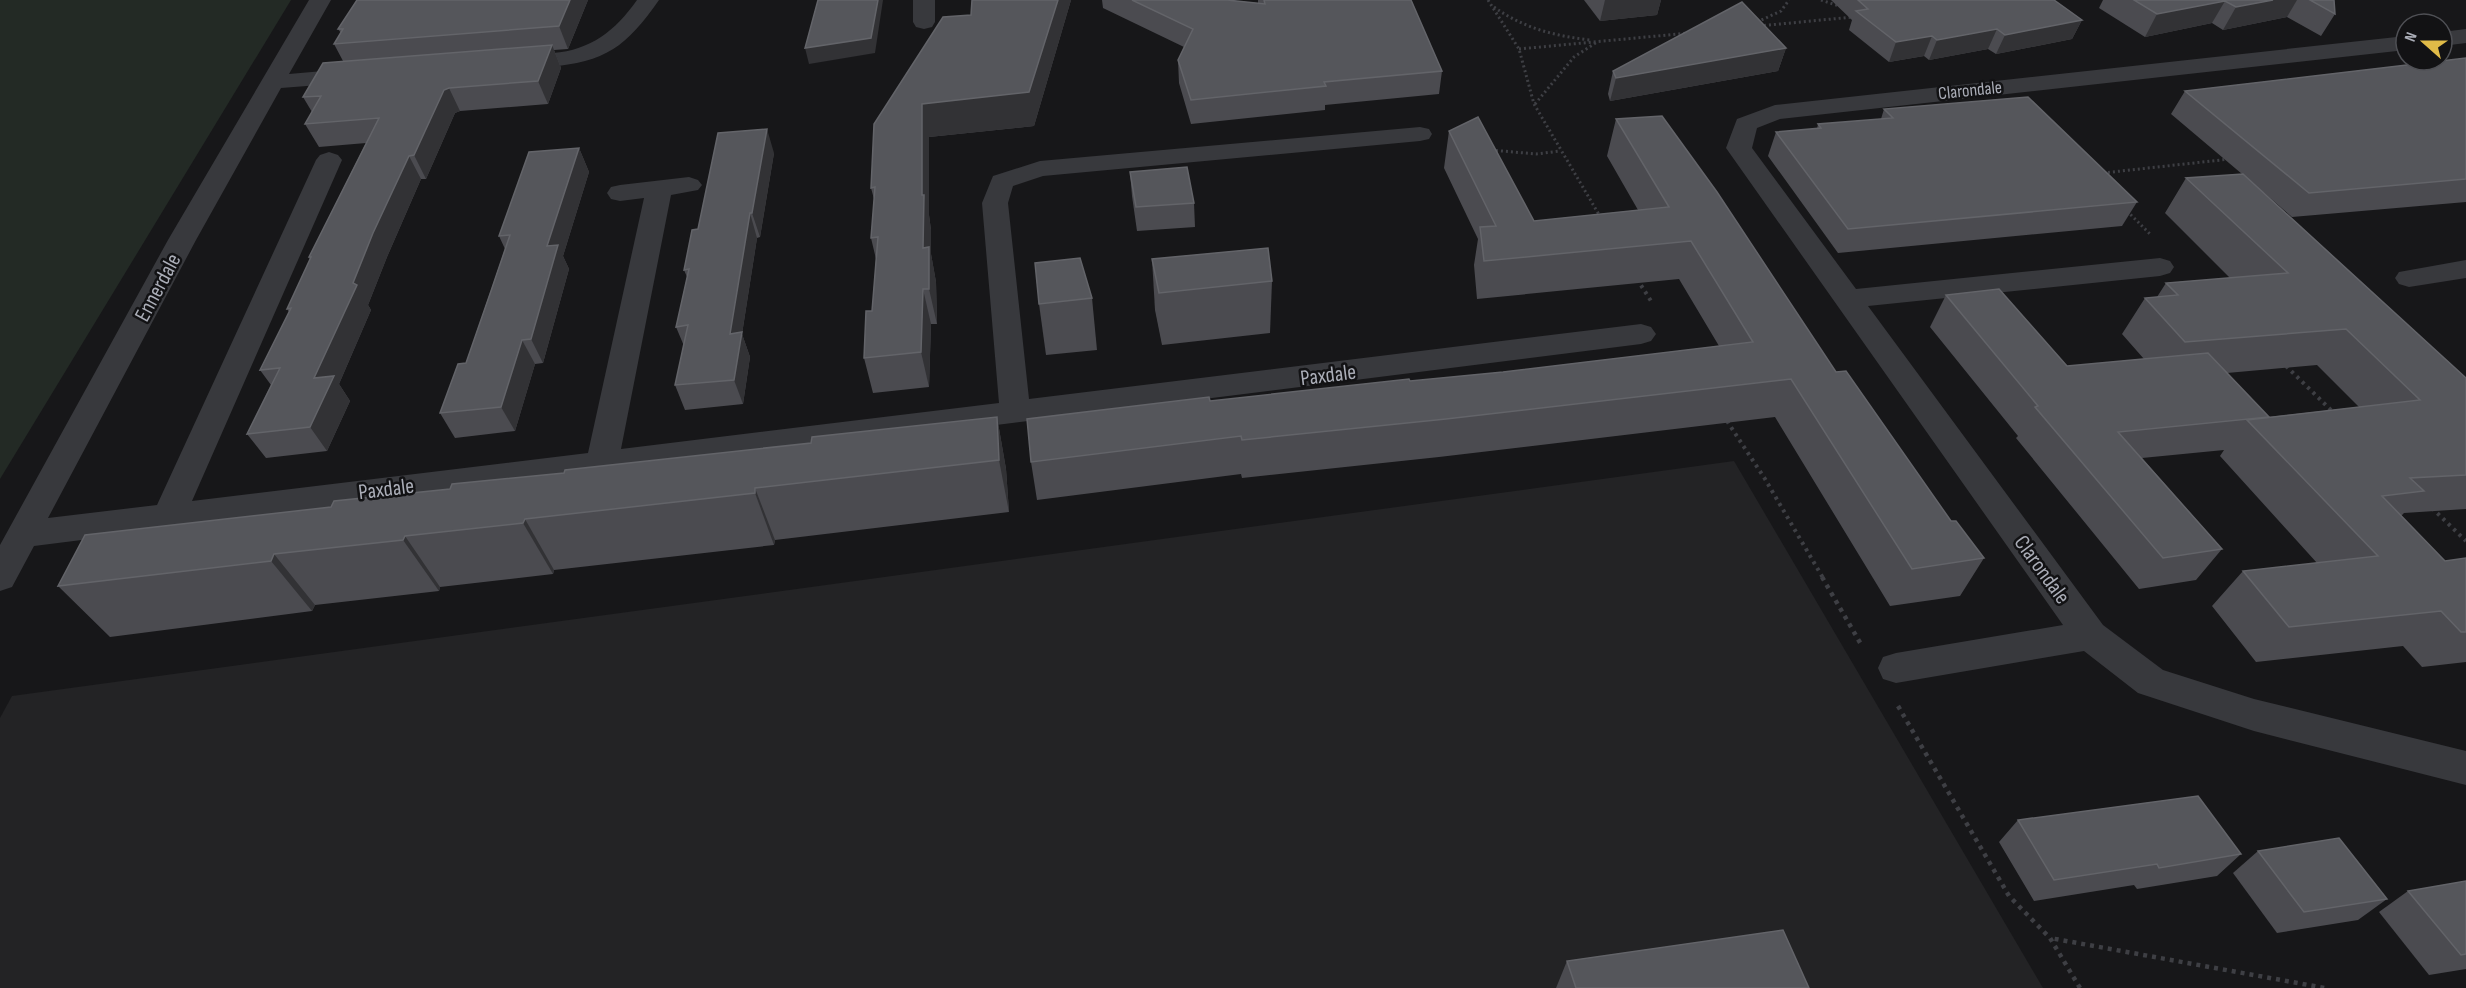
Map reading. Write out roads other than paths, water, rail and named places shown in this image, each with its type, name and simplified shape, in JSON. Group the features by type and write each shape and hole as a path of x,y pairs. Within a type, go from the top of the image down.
{"street":[{"name":"Ennerdale","path":"0,577 182,240 320,0"},
{"path":"492,64 573,58 602,50 619,39 648,0"},
{"path":"924,0 924,22"},
{"name":"Clarondale","path":"2394,44 1775,112 1746,124 1739,148 2090,635 2151,682 2254,715 2466,768"},
{"path":"273,81 376,74"},
{"path":"1002,181 1040,169 1420,134"},
{"path":"170,514 329,160"},
{"path":"981,165 1002,181"},
{"path":"1002,181 995,203 1016,413"},
{"path":"620,193 689,185"},
{"path":"602,462 659,189"},
{"path":"1848,298 2160,267"},
{"path":"2409,278 2466,269"},
{"name":"Paxdale","path":"25,534 170,514 1016,413 1649,323"},
{"name":"Clarondale","path":"1886,674 2090,635"}]}
